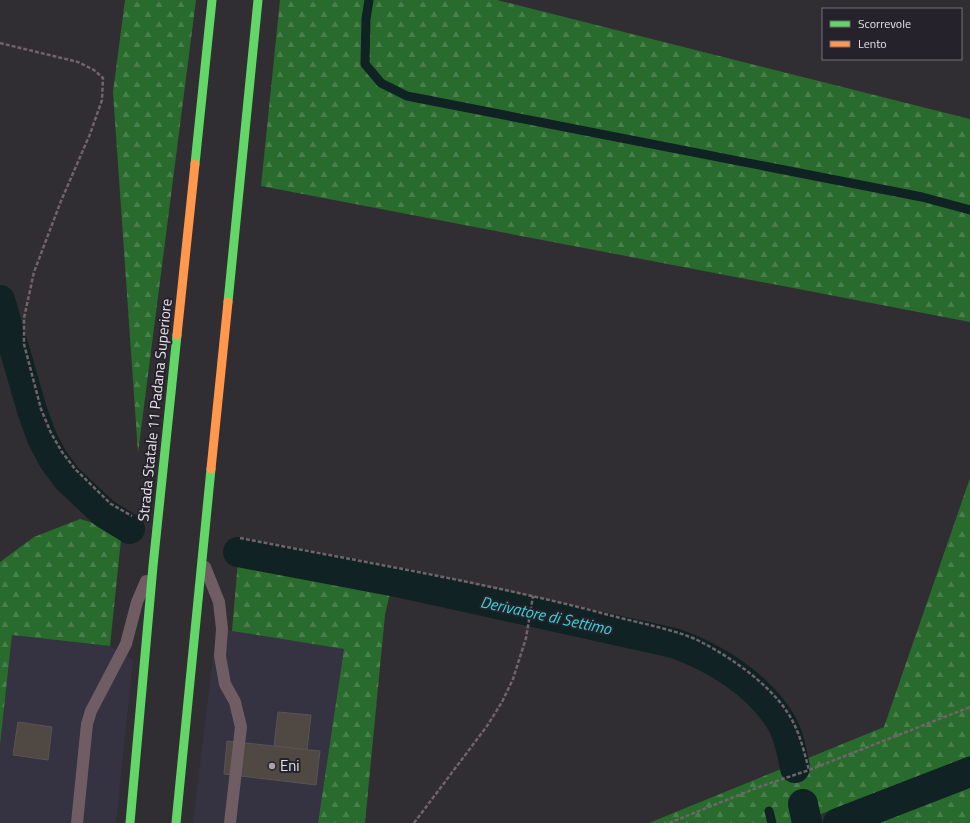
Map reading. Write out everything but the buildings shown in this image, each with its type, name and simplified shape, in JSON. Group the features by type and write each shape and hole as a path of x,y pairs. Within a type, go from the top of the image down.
{"highway":[{"name":"Strada Statale 11 Padana Superiore","path":"130,823 153,566 212,0"},
{"path":"176,823 258,0"}],"lane":[{"path":"203,561 219,602 222,629 220,656 225,684 234,702 241,727 230,823"},
{"path":"77,823 87,724 91,711 126,644 137,602 153,566"}],"path":[{"path":"0,43 78,62 94,70 103,78 102,100 90,134 61,201 34,272 24,318 24,344 41,409 62,452 75,469 111,504 132,516"},
{"path":"240,538 533,596 672,631 701,642 728,657 768,690 784,707 794,723 801,740 809,770"},
{"path":"414,823 487,726 502,702 513,679 526,638 533,596"},
{"path":"669,823 759,787 809,770 970,707"}],"shaded area":[{"path":"222,629 344,649 318,823 193,823 214,649"},
{"path":"12,635 110,646 133,660 116,823 0,823 0,745"}],"green space":[{"path":"125,0 196,0 138,453 113,92"},
{"path":"280,0 497,0 970,119 970,322 261,186"},
{"path":"970,478 970,756 798,823 649,823 884,727"},
{"path":"80,519 100,525 121,540 110,646 12,635 0,745 0,562 34,537"},
{"path":"238,561 391,589 385,615 365,823 318,823 344,649 232,631"},
{"path":"970,781 970,823 858,823"}],"waterway":[{"path":"369,0 366,19 365,64 381,83 407,96 922,197 970,210"},
{"name":"Derivatore di Settimo","path":"0,300 32,410 42,438 53,459 67,478 104,513 130,529"},
{"name":"Derivatore di Settimo","path":"238,552 402,583 674,643 719,664 748,684 760,696 771,708 784,727 790,744 795,768"},
{"path":"838,823 970,772"},
{"name":"Derivatore di Settimo","path":"803,804 807,823"},
{"path":"769,811 772,823"}],"traffic: fast":[{"path":"195,164 212,0"},
{"path":"228,302 258,0"},
{"path":"130,823 153,566 177,335"},
{"path":"176,823 211,469"}],"traffic: slow":[{"path":"177,335 195,164"},
{"path":"211,469 228,302"}],"place":[{"name":"Eni","path":"272,766"}]}
